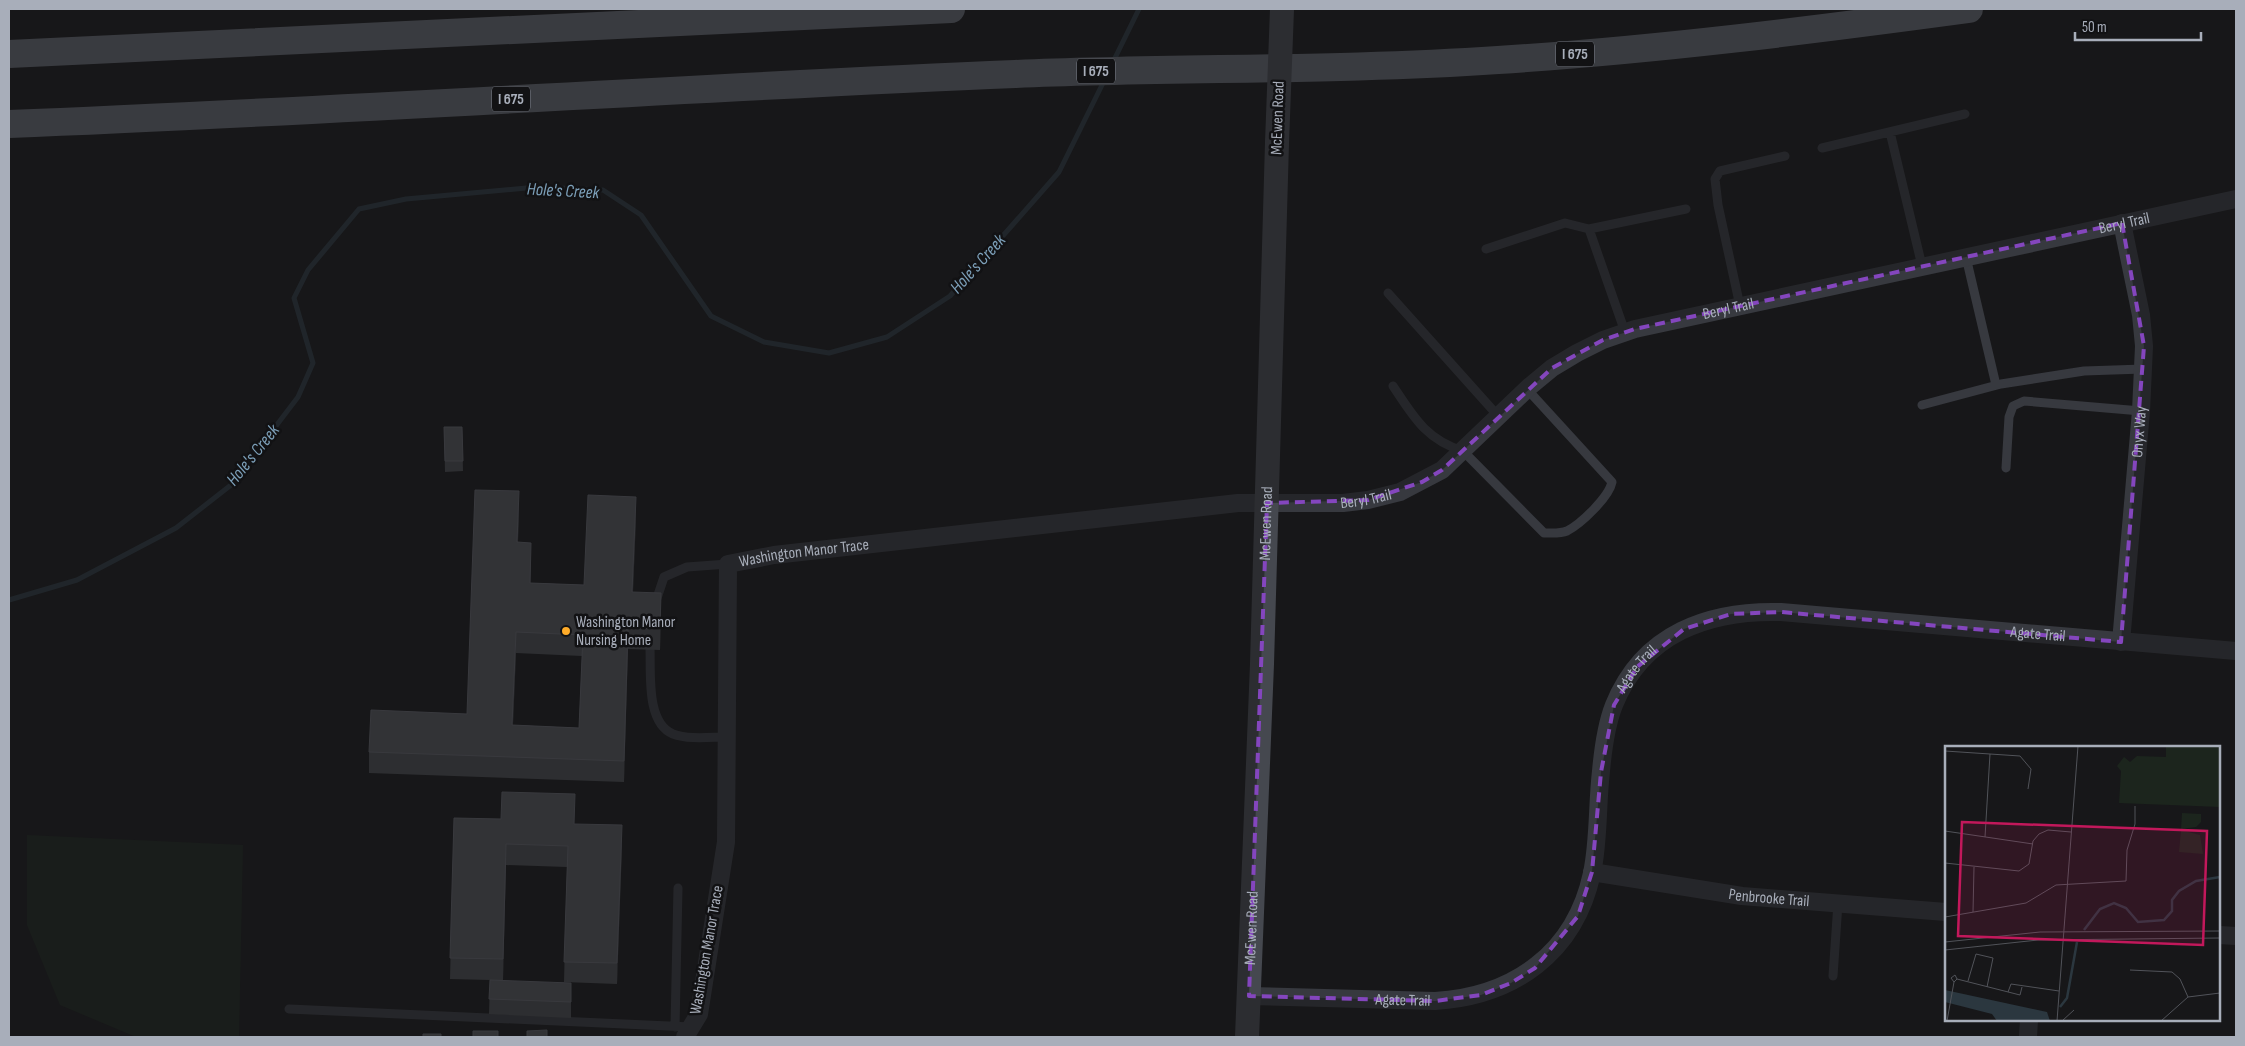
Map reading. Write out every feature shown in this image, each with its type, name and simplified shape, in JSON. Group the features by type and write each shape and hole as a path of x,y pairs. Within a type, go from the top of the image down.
{"highway":[{"path":"9,54 951,9"},
{"name":"I 675","path":"9,124 184,117 1014,74 1178,68 1496,61 1684,45 1969,9"}],"street":[{"name":"McEwen Road","path":"1247,1037 1267,503 1282,9"},
{"name":"Beryl Trail","path":"1267,503 1343,503 1368,500 1400,492 1442,470 1527,388 1552,368 1577,352 1625,332 2236,199"},
{"name":"Onyx Way","path":"2121,642 2143,369 2141,315 2122,224"},
{"name":"Washington Manor Trace","path":"684,1030 699,1014 726,842 728,564 774,555 1238,503 1267,503"},
{"name":"Agate Trail","path":"1249,996 1458,1000 1481,995 1511,983 1535,968 1566,935 1578,916 1592,872 1600,772 1607,726 1614,705 1624,685 1652,651 1684,629 1707,620 1731,614 1781,612 2236,651"},
{"name":"Penbrooke Trail","path":"1592,872 1742,896 1945,912"},
{"path":"2220,935 2236,936"},
{"path":"2028,1037 2029,1021"}],"lane":[{"path":"1822,148 1965,114"},
{"path":"1890,132 1922,266"},
{"path":"1740,306 1718,205 1715,179 1720,171 1785,156"},
{"path":"1486,249 1565,223 1589,229 1686,209"},
{"path":"1589,229 1625,332"},
{"path":"1966,257 1996,385"},
{"path":"1388,293 1499,417"},
{"path":"1922,405 1996,385 2084,371 2143,369"},
{"path":"1393,386 1418,424 1445,445 1462,451 1544,533 1567,531 1602,502 1610,491 1612,482 1527,388"},
{"path":"2006,468 2009,418 2013,406 2024,401 2141,411"},
{"path":"653,613 664,577 687,567 728,564"},
{"path":"650,649 653,711 660,722 672,733 689,736 727,736"},
{"path":"289,1009 684,1030 678,888"},
{"path":"1833,976 1838,903"}],"highlighted area":[{"path":"2122,223 2144,346 2121,642 1781,612 1731,614 1684,629 1637,667 1614,705 1601,772 1592,872 1578,916 1535,968 1511,983 1481,995 1435,1001 1249,996 1267,503 1368,500 1422,482 1442,470 1552,368 1603,340 1635,329"}],"shaded area":[{"path":"27,835 243,845 239,1037 136,1037 60,1005 27,925"}],"building":[{"path":"444,427 462,427 463,461 445,461"},
{"name":"Washington Manor Nursing Home","path":"475,490 519,491 517,542 531,543 530,583 584,585 588,495 636,497 632,592 661,593 660,629 628,628 624,761 369,752 371,710 467,714","holes":["516,632 583,635 579,728 512,725"]},
{"path":"502,792 575,794 574,824 622,825 617,963 564,962 568,846 506,844 503,959 450,958 454,818 501,819"},
{"path":"490,980 571,983 571,1002 489,999"},
{"path":"547,1030 547,1037 527,1037 527,1031"},
{"path":"473,1031 498,1031 498,1037 473,1037"},
{"path":"423,1034 441,1034 441,1037 423,1037"}],"waterway":[{"name":"Hole's Creek","path":"1113,62 1139,9"},
{"name":"Hole's Creek","path":"9,600 77,580 176,528 231,485 298,397 313,363 294,298 308,270 359,209 406,199 537,187 603,190 641,215 711,316 764,342 829,353 887,337 950,296 1059,172 1105,79"}],"place":[{"name":"Washington Manor Nursing Home","path":"566,631"}]}
